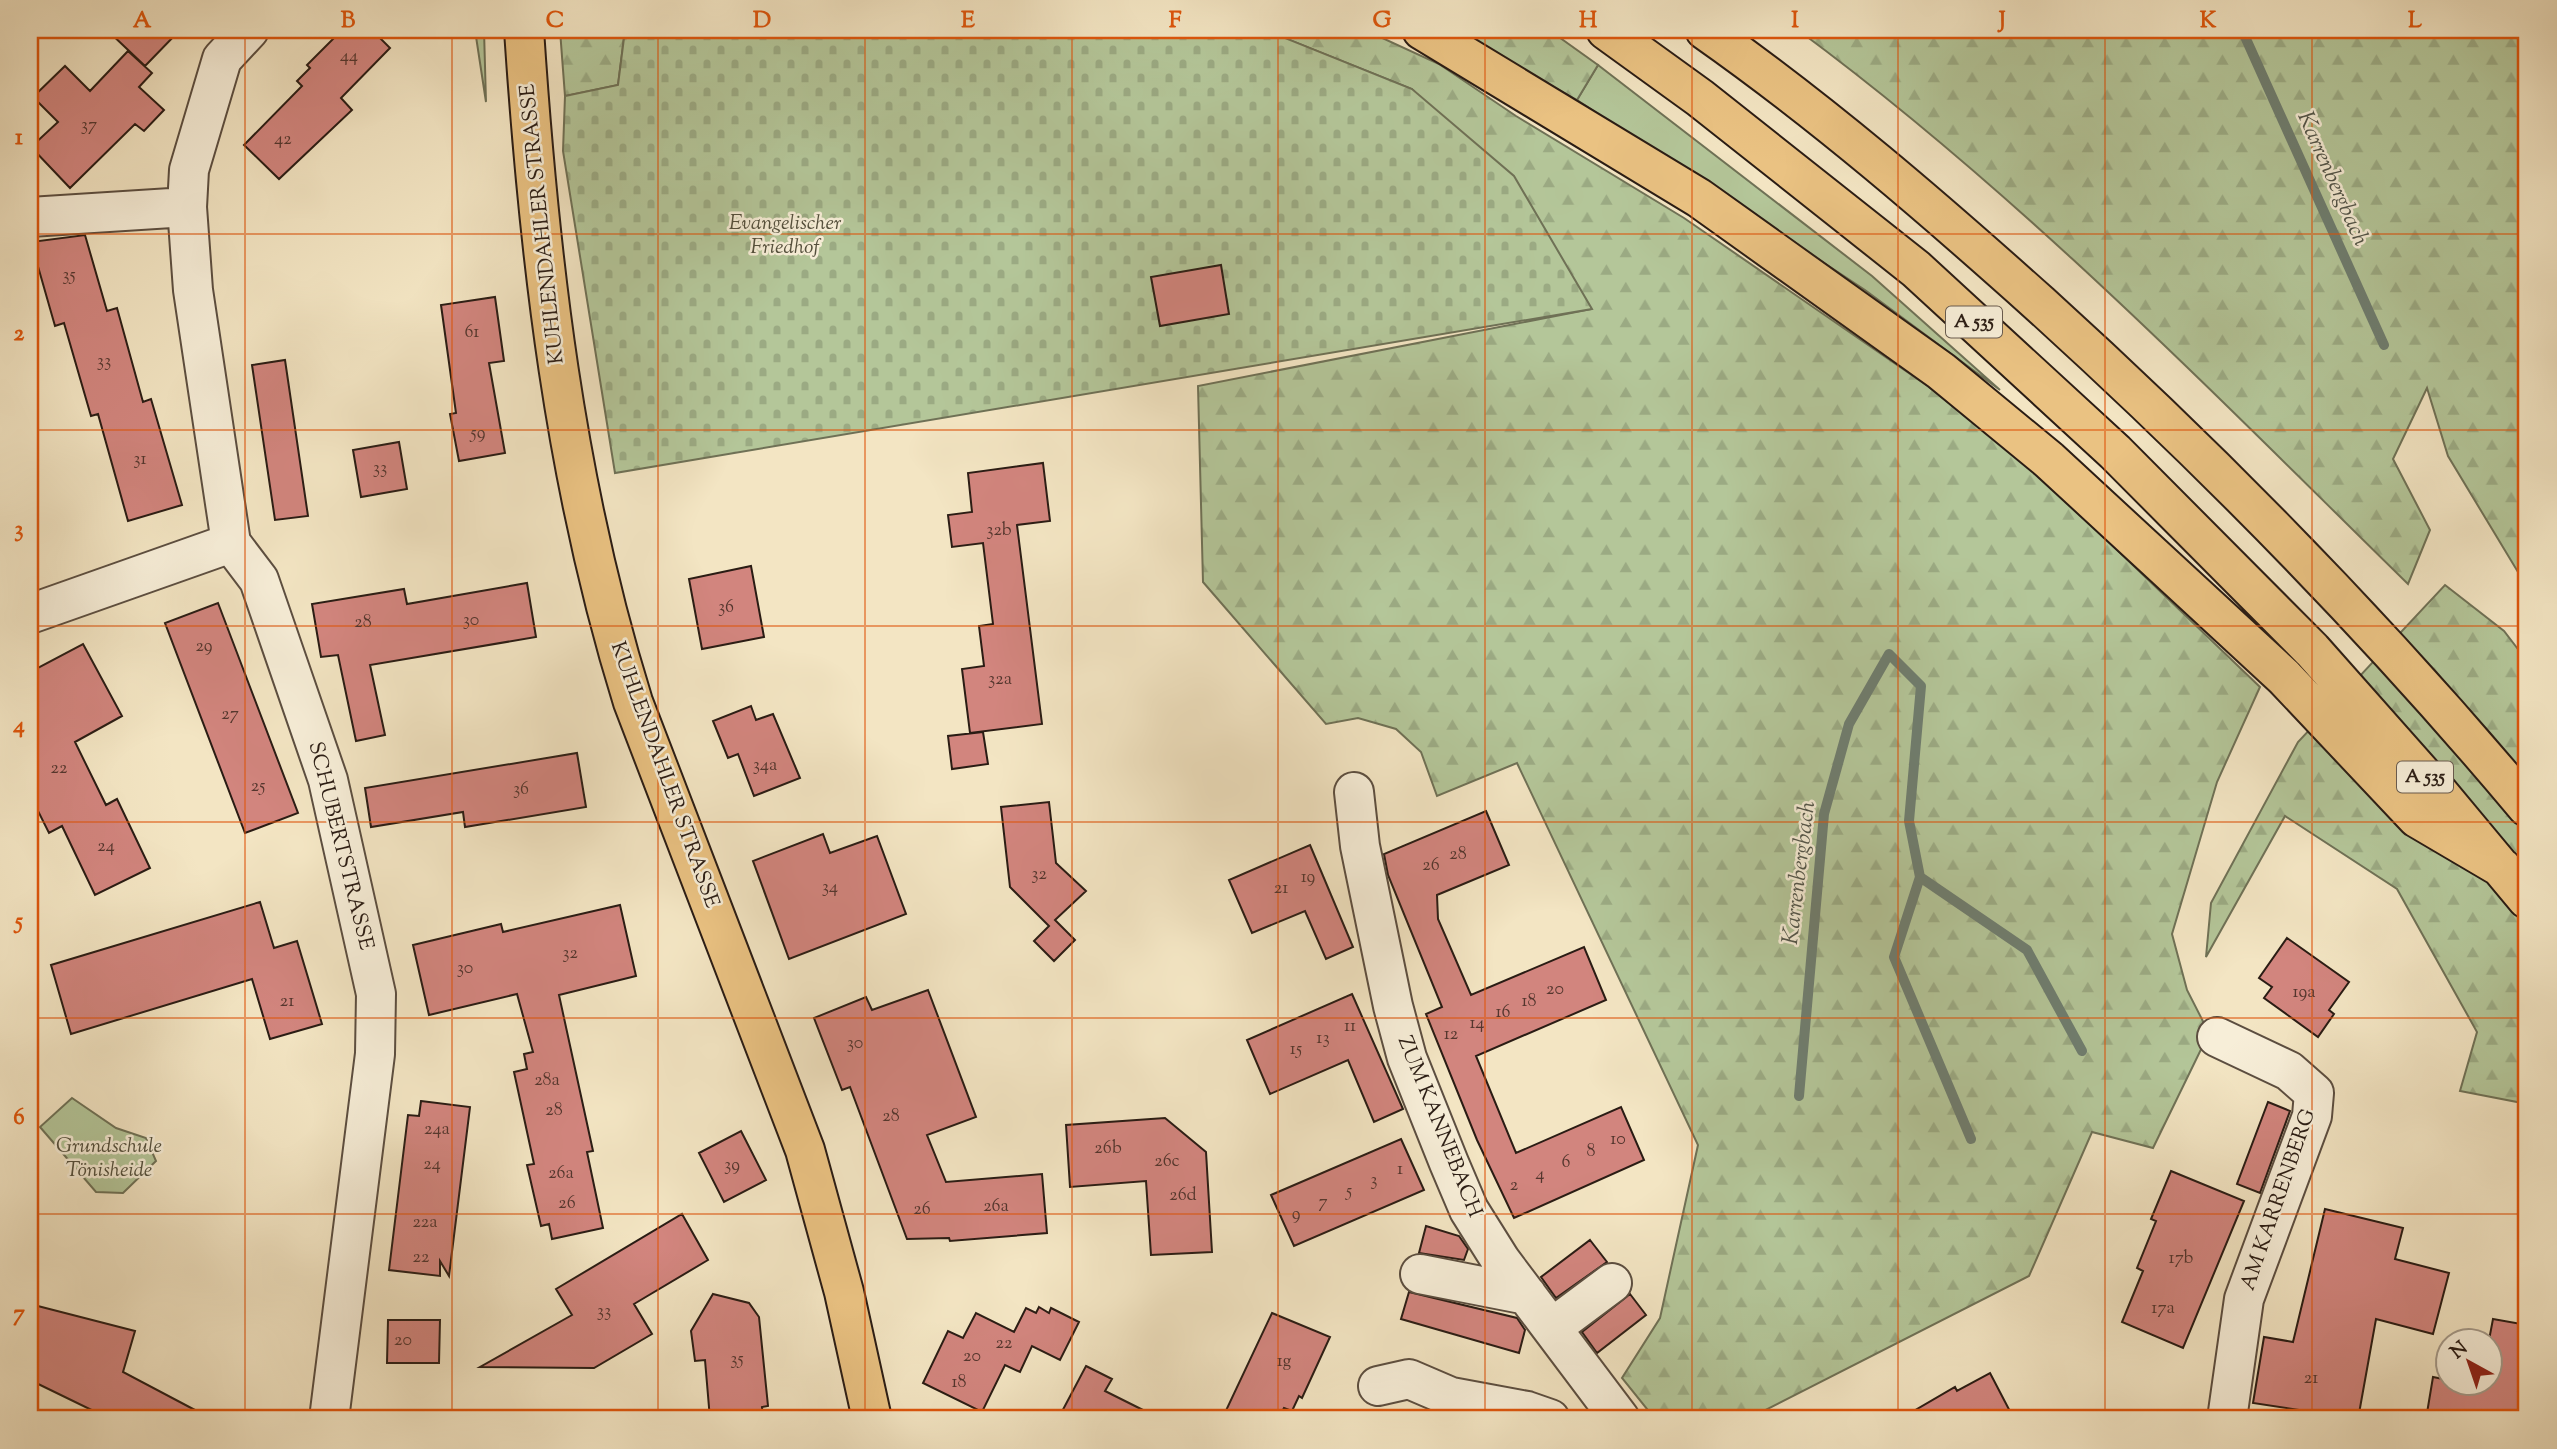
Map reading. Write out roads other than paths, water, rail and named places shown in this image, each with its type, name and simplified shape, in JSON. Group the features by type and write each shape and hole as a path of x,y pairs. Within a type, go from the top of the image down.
{"main road":[{"name":"KUHLENDAHLER STRASSE","path":"524,30 532,158 552,332 586,527 616,648 633,702 805,1150 844,1292 872,1419"},
{"path":"1422,30 1699,198 1941,371 2049,460 2284,677 2417,818 2502,868"},
{"name":"A 535","path":"1606,30 1700,99 1916,269 2115,452 2312,650 2527,899"},
{"name":"A 535","path":"1705,30 1814,112 1957,230 2160,413 2352,610 2527,807"},
{"path":"1748,30 1814,112"}],"street":[{"name":"SCHUBERTSTRASSE","path":"249,30 222,59 194,148 187,207 193,290 231,543 259,580 328,780 376,994 375,1054 329,1419"},
{"path":"30,217 187,207"},
{"path":"30,614 231,543"},
{"name":"ZUM KANNEBACH","path":"1354,792 1382,959 1407,1058 1469,1210 1501,1261 1620,1419"},
{"name":"AM KARRENBERG","path":"2217,1037 2289,1071 2314,1093 2312,1116 2244,1299 2227,1419"},
{"path":"1420,1274 1527,1295"},
{"path":"1553,1327 1612,1283"},
{"path":"1378,1386 1409,1380 1451,1397 1527,1411 1550,1419"}],"waterway":[{"name":"Karrenbergbach","path":"2242,30 2384,345"},
{"name":"Karrenbergbach","path":"1799,1096 1824,814 1849,724 1889,654 1921,686 1909,821 1920,877 2027,950 2082,1051"},
{"name":"Karrenbergbach","path":"1920,877 1894,957 1971,1139"}],"park label":[{"name":"Evangelischer Friedhof","path":"785,236"},
{"name":"Grundschule Tönisheide","path":"109,1159"}]}
